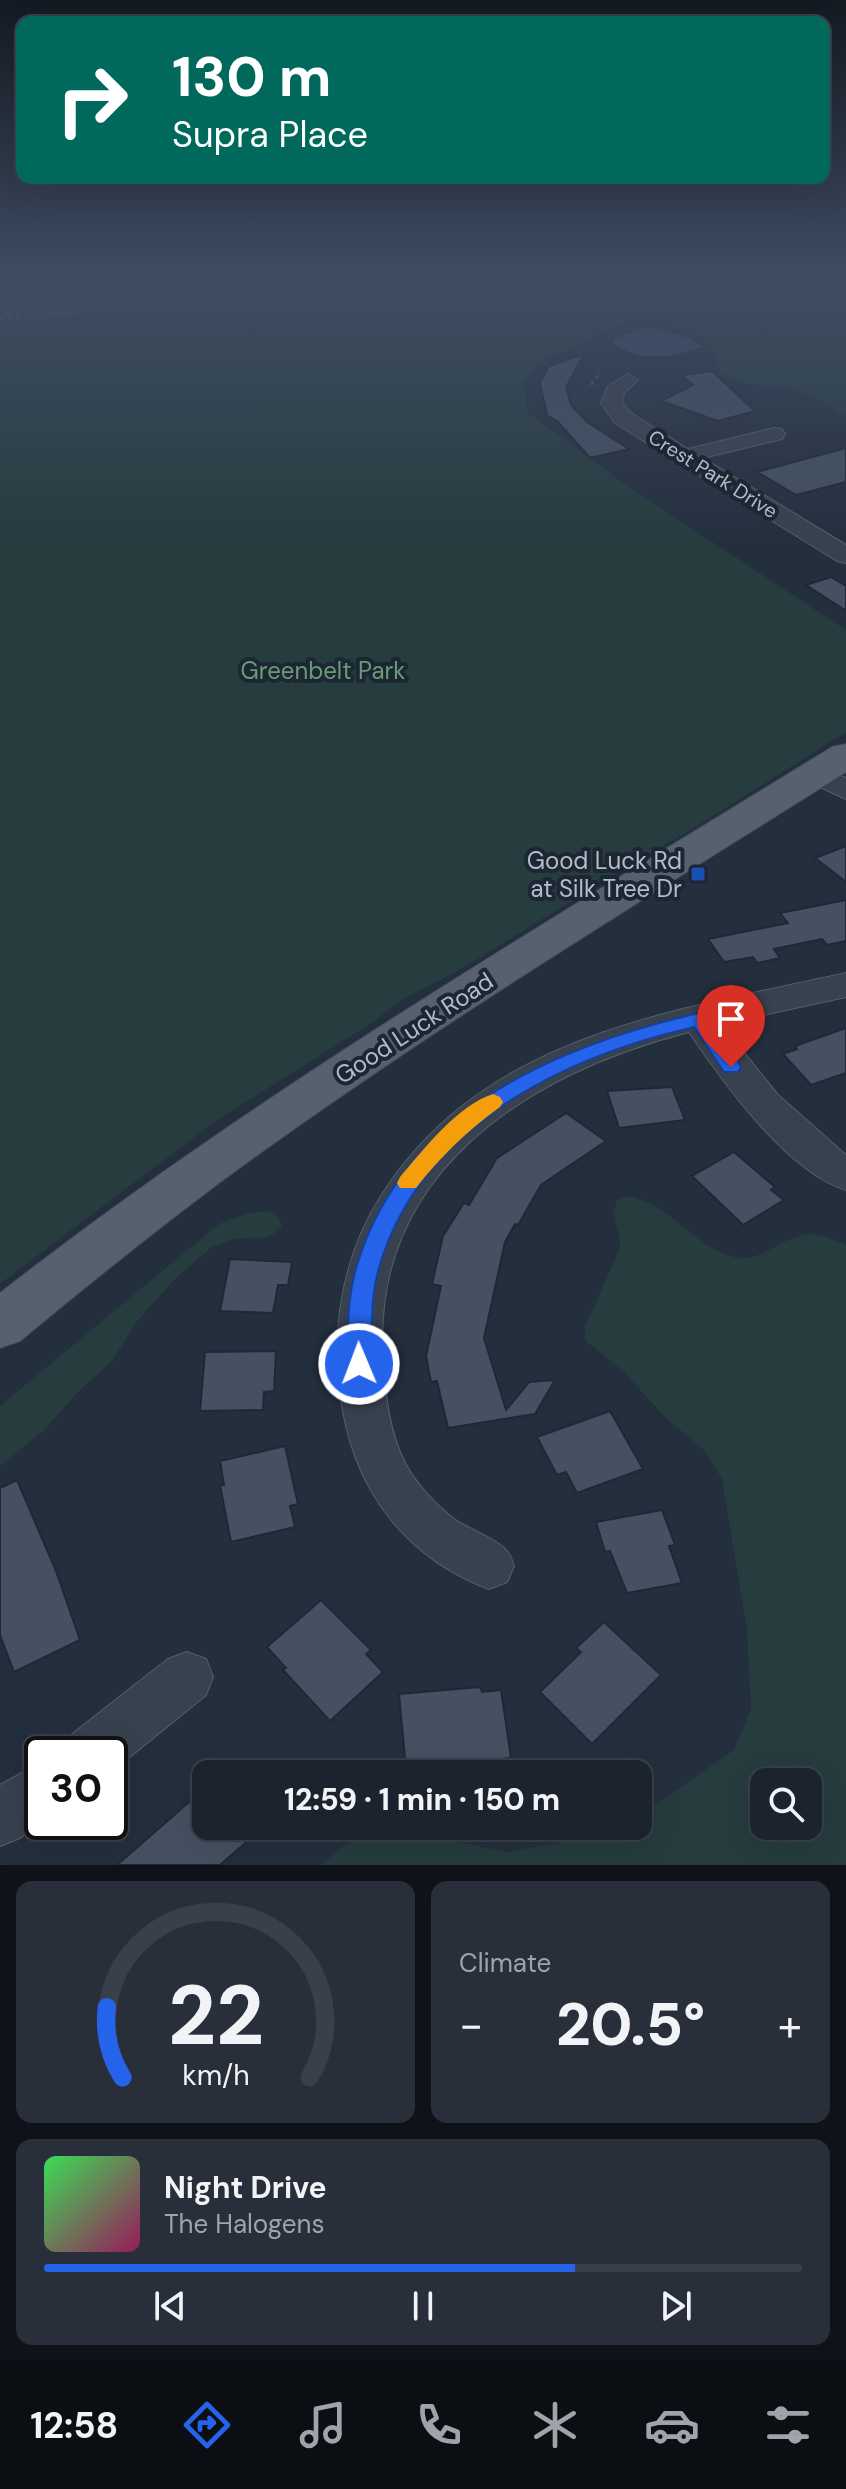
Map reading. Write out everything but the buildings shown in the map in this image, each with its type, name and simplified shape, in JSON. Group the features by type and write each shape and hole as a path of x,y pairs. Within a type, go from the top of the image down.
{"main road":[{"name":"Good Luck Road","path":"0,1325 188,1179 332,1080 836,773"}],"street":[{"name":"Crest Park Drive","path":"628,380 612,397 611,403 616,413 844,552"},
{"path":"685,456 774,434"},
{"path":"489,1566 458,1551 430,1531 402,1504 382,1470 369,1430 358,1342 360,1303 369,1262 389,1214 411,1178 462,1124 565,1060 644,1032 846,985"},
{"path":"699,1019 742,1083 766,1109 794,1136 846,1175"},
{"path":"113,1736 187,1677"},
{"path":"0,1818 24,1802"}],"green space":[{"name":"Greenbelt Park","path":"0,365 537,365 524,384 528,413 629,487 846,630 846,732 468,965 398,1002 373,1022 213,1123 0,1284"},
{"name":"Greenbelt Park","path":"718,365 846,365 846,416 814,397 788,387 744,384 721,373"},
{"path":"626,1196 642,1200 706,1244 734,1257 752,1257 795,1237 810,1234 846,1245 846,1865 321,1865 350,1840 450,1840 507,1852 572,1840 652,1840 652,1806 734,1750 751,1709 747,1629 722,1479 704,1450 665,1417 622,1370 585,1340 585,1327 621,1246 613,1211 618,1199"},
{"path":"269,1211 279,1218 282,1227 269,1237 234,1239 212,1247 176,1278 137,1321 112,1361 79,1391 43,1431 0,1466 0,1406 219,1224 248,1213"}],"slow traffic":[{"path":"408,1183 434,1150 462,1124 493,1102"}],"place":[{"name":"Good Luck Rd at Silk Tree Dr","path":"698,874"}],"route":[{"path":"359,1364 360,1303 369,1262 389,1214 411,1178 434,1150 462,1124 531,1078 565,1060 644,1032 699,1019 731,1067"}]}
